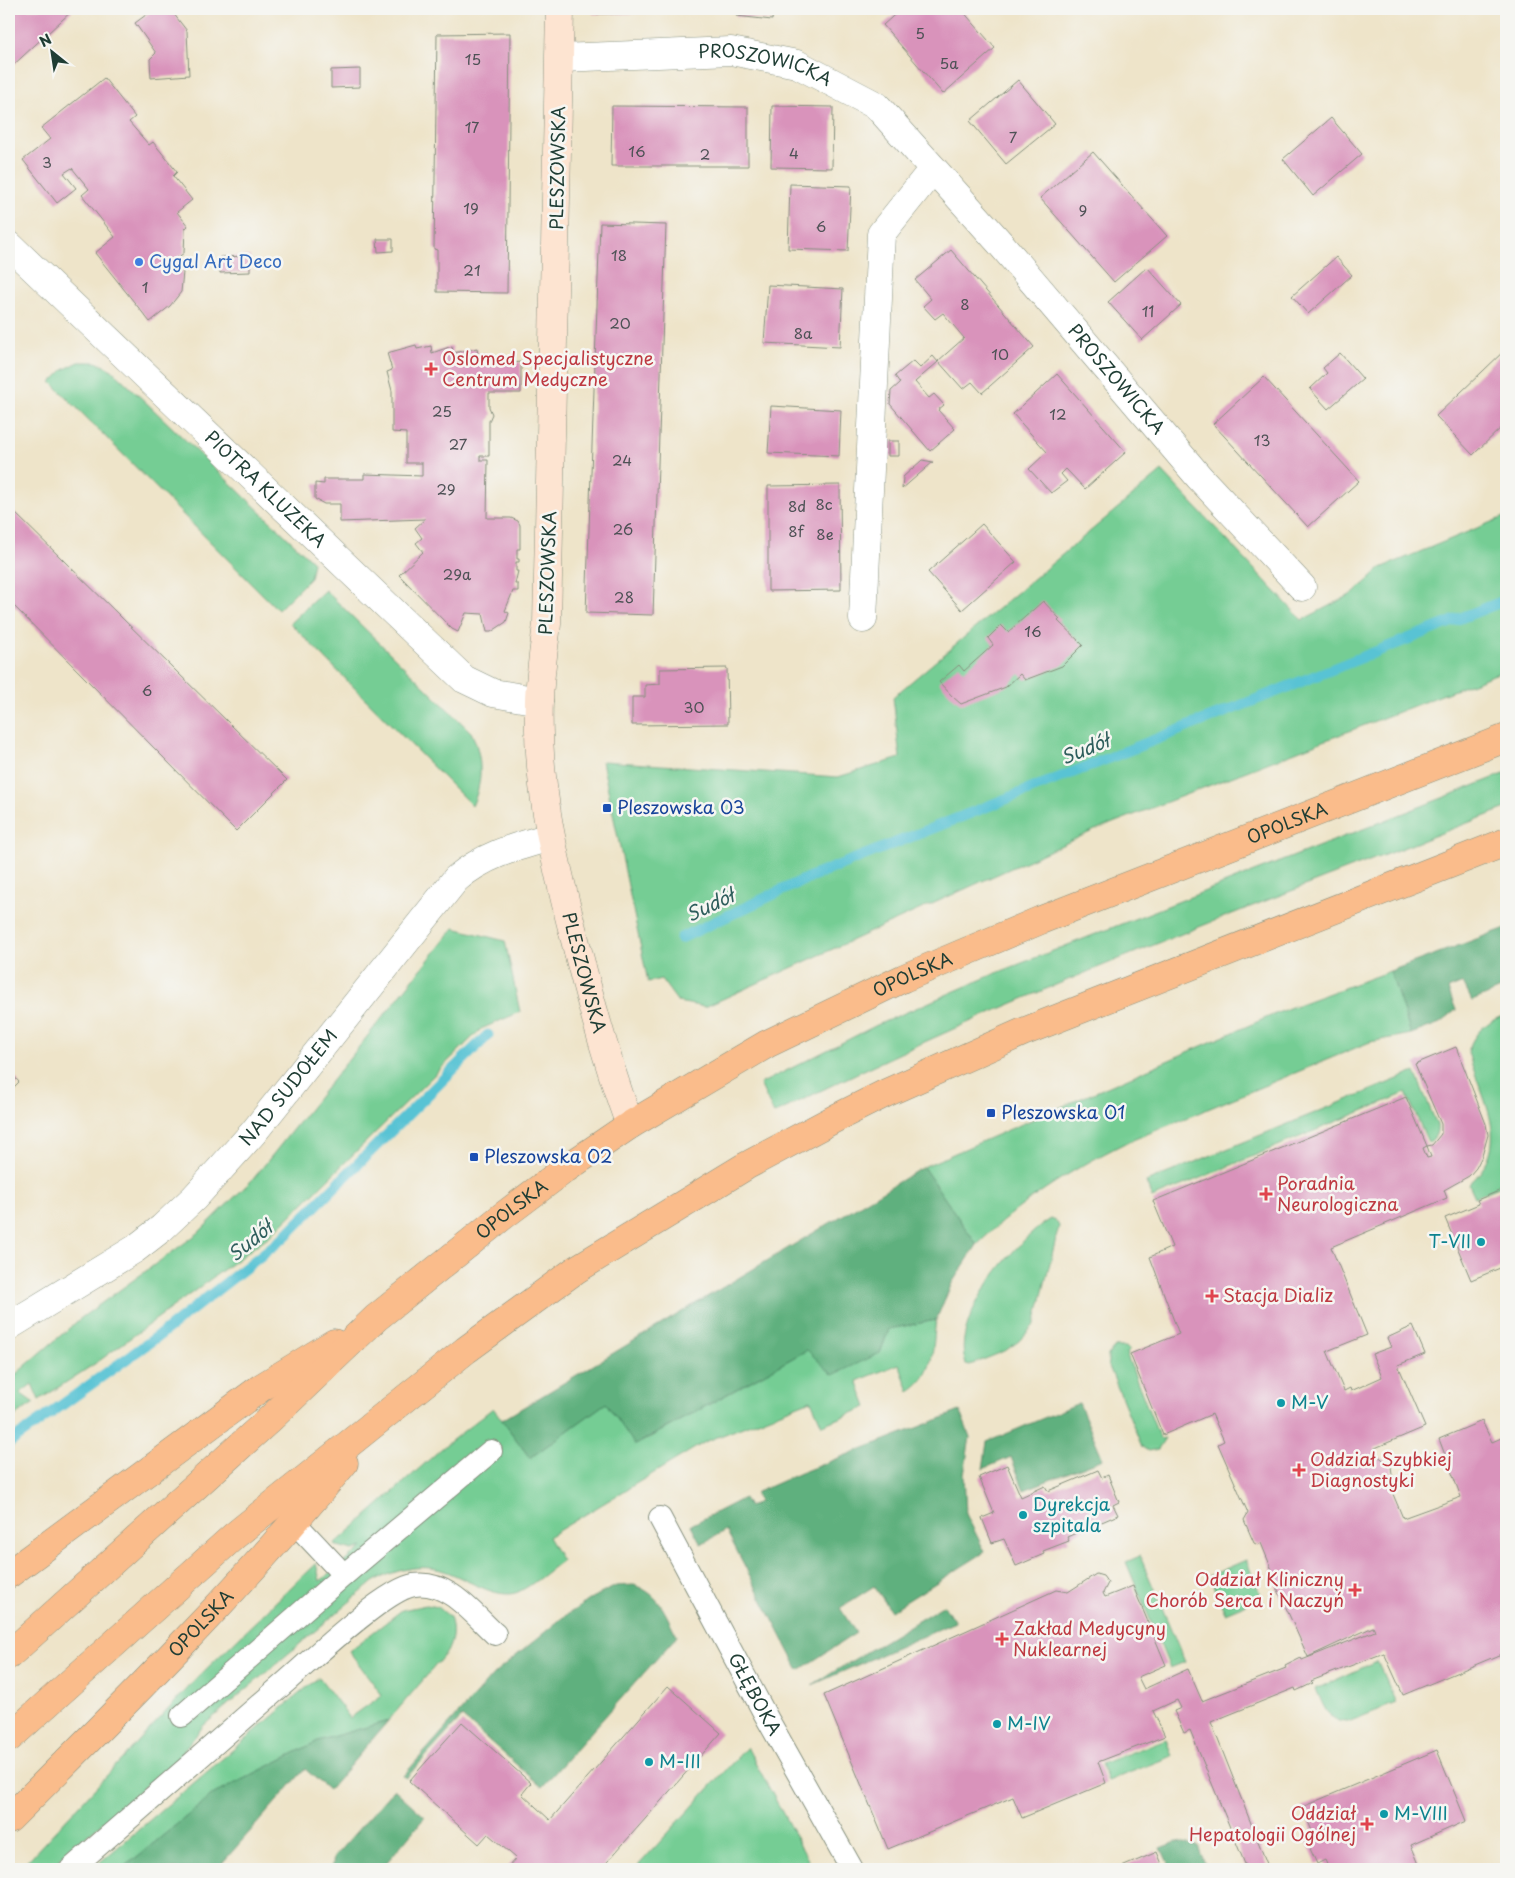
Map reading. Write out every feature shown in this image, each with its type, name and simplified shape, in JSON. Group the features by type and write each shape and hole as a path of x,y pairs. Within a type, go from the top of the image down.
{"main road":[{"name":"OPOLSKA","path":"9,1655 270,1420 376,1318 503,1216 564,1170 630,1125 767,1044 904,978 1050,917 1506,738"},
{"name":"OPOLSKA","path":"9,1738 234,1536 481,1338 577,1269 746,1166 886,1093 1023,1032 1506,842"},
{"name":"OPOLSKA","path":"9,1574 262,1386 376,1318"},
{"name":"OPOLSKA","path":"9,1819 143,1685 295,1523 382,1418"}],"street":[{"name":"PLESZOWSKA","path":"560,9 561,58 547,624 539,701 544,788 550,837 592,1007 610,1071 630,1125"},
{"name":"PROSZOWICKA","path":"561,58 731,51 797,64 877,106 1200,477 1302,587"},
{"path":"863,620 881,234 933,169"},
{"name":"PIOTRA KLUZEKA","path":"9,245 464,679 493,693 539,701"},
{"name":"NAD SUDOŁEM","path":"9,1326 135,1249 162,1228 194,1198 253,1133 456,879 484,859 508,849 550,837"}],"lane":[{"path":"182,1716 344,1574 491,1451"},
{"name":"GŁĘBOKA","path":"660,1518 758,1702 852,1869"},
{"path":"295,1523 344,1574"},
{"path":"72,1869 318,1654 398,1590 414,1585 427,1585 442,1589 453,1595 495,1634"}],"green space":[{"path":"79,362 96,362 112,370 313,562 310,578 278,610 51,382 63,370"},
{"path":"1162,471 1302,620 1354,593 1381,568 1506,516 1506,670 1095,830 705,1007 678,1002 661,979 648,982 602,761 838,777 900,758 893,697"},
{"path":"325,590 471,732 478,750 480,769 480,779 472,806 290,623"},
{"path":"1506,773 1506,808 1229,915 1044,990 863,1070 774,1114 760,1084 877,1025 994,974"},
{"path":"454,928 505,941 520,1012 481,1029 272,1234 99,1361 39,1400 32,1384 20,1393 34,1403 9,1420 9,1380 81,1318 197,1234 254,1178"},
{"path":"1506,928 1506,987 1472,1001 1463,983 1448,989 1456,1010 1440,1023 1411,1034 1390,971"},
{"path":"1390,971 1411,1034 1370,1042 1123,1144 1083,1165 1046,1188 993,1229 977,1245 923,1167 1289,1008"},
{"path":"1506,1015 1506,1041 1501,1044 1506,1057 1506,1184 1475,1197 1469,1184 1483,1169 1490,1153 1492,1137 1491,1121 1468,1052 1477,1033 1482,1028 1493,1020"},
{"path":"1415,1072 1437,1125 1436,1135 1428,1142 1406,1093 1152,1198 1146,1182"},
{"path":"923,1167 977,1245 952,1283 936,1320 889,1329 880,1353 833,1375 807,1350 635,1445 606,1403 530,1458 502,1420"},
{"path":"1051,1219 1056,1221 1059,1226 1035,1324 1019,1341 1005,1351 970,1365 966,1364 963,1346 967,1326 976,1304 989,1283 1020,1244 1036,1229"},
{"path":"936,1320 933,1350 928,1369 918,1384 909,1391 899,1364 857,1381 867,1407 822,1425 811,1400 705,1442 548,1537 562,1561 535,1582 518,1592 510,1594 491,1591 444,1571 426,1568 399,1571 373,1582 204,1725 179,1757 48,1869 20,1869 200,1675 316,1563 320,1581 363,1547 353,1550 334,1545 441,1449 493,1408 530,1458 606,1403 636,1445 807,1350 880,1353 889,1329"},
{"path":"1115,1347 1125,1347 1130,1350 1126,1353 1160,1439 1165,1438 1158,1449 1148,1451 1142,1447 1108,1364 1108,1355"},
{"path":"1079,1403 1103,1459 1024,1490 1011,1457 983,1469 987,1442"},
{"path":"960,1411 970,1437 964,1474 966,1514 985,1552 891,1611 874,1586 840,1608 856,1633 799,1670 726,1530 701,1544 691,1525 744,1498 749,1507 759,1502 755,1493 800,1473"},
{"path":"1140,1556 1185,1662 1170,1668 1126,1562"},
{"path":"1246,1560 1262,1598 1225,1613 1209,1576"},
{"path":"634,1585 656,1599 677,1636 542,1787 462,1717 406,1778 403,1776 494,1674 562,1618 594,1597 616,1586"},
{"path":"426,1605 438,1607 450,1617 452,1626 451,1643 447,1652 388,1721 318,1741 214,1794 122,1869 92,1869 319,1677 350,1718 382,1695 349,1651 402,1610"},
{"path":"944,1605 955,1622 812,1685"},
{"path":"1377,1661 1396,1703 1348,1722 1330,1716 1316,1689"},
{"path":"388,1721 329,1790 305,1769 217,1869 122,1869 214,1794 318,1741"},
{"path":"1166,1739 1172,1756 1108,1781 1101,1764"},
{"path":"747,1747 813,1869 635,1869"},
{"path":"394,1789 425,1817 381,1869 332,1869 334,1857"},
{"path":"1177,1842 1198,1846 1207,1869 1171,1869 1161,1848"}],"building":[{"path":"9,9 74,9 9,69"},
{"path":"154,9 170,9 187,31 189,75 151,78 150,59 156,53 135,23"},
{"path":"593,9 658,9 658,13 593,14"},
{"path":"737,9 773,9 772,20 736,16"},
{"path":"901,9 961,9 995,48 943,94 883,25"},
{"path":"510,33 507,293 437,292 437,250 434,249 437,34"},
{"path":"360,69 360,87 331,88 331,70"},
{"path":"104,78 135,117 129,122 149,145 153,142 166,158 177,172 173,176 192,200 177,212 188,226 185,229 184,253 174,260 183,272 181,292 170,306 150,322 95,253 115,237 82,195 89,189 72,168 64,173 76,188 57,203 23,160 50,139 41,128"},
{"path":"1018,80 1055,124 1006,164 970,121"},
{"path":"612,106 748,107 748,166 611,166"},
{"path":"772,106 833,107 832,168 771,167"},
{"path":"1331,118 1362,154 1313,196 1283,159"},
{"path":"1093,152 1167,236 1114,282 1040,198"},
{"path":"790,184 851,186 848,251 788,249"},
{"path":"600,223 666,225 653,615 586,613"},
{"path":"377,239 393,239 393,251 378,252"},
{"path":"951,250 1034,347 982,393 972,382 963,389 938,361 964,338 943,313 935,319 923,306 931,299 915,280"},
{"path":"250,256 250,272 220,273 220,257"},
{"path":"1336,257 1352,275 1308,314 1292,296"},
{"path":"1147,267 1181,305 1142,340 1108,302"},
{"path":"768,285 843,289 840,347 764,343"},
{"path":"416,345 417,349 431,346 432,353 452,346 453,353 477,348 478,355 485,353 488,366 521,362 521,393 489,393 489,407 492,414 489,421 489,456 480,456 480,460 488,460 487,518 511,518 518,521 520,525 520,549 517,549 517,559 519,559 519,562 516,562 516,571 518,571 515,584 518,584 518,591 513,591 505,611 509,613 506,622 491,632 487,632 483,614 466,613 458,632 452,629 399,575 423,552 416,543 422,538 415,528 425,519 340,522 340,504 324,504 315,499 315,483 324,484 324,479 364,479 364,474 422,476 422,463 406,463 406,433 392,432 392,391 387,372 392,370 387,353"},
{"path":"1506,349 1506,423 1473,455 1436,416"},
{"path":"1340,353 1363,379 1328,409 1310,389 1327,373 1323,368"},
{"path":"933,356 938,362 915,382 929,398 934,394 944,405 938,410 955,429 930,451 890,404 891,391 900,383 895,376 913,361 920,368"},
{"path":"1057,374 1126,452 1085,489 1066,469 1061,474 1067,481 1051,493 1029,469 1047,452 1013,414"},
{"path":"1264,377 1359,481 1308,527 1213,424"},
{"path":"771,406 841,410 839,456 768,453"},
{"path":"888,441 899,441 899,456 888,456"},
{"path":"922,460 933,462 902,489 903,477"},
{"path":"840,485 841,590 768,591 768,486"},
{"path":"9,507 287,780 236,831 9,601"},
{"path":"982,524 1016,562 962,610 928,572"},
{"path":"1043,601 1060,619 1058,621 1083,645 1062,666 1025,680 1020,674 1006,687 961,704 939,682 959,665 964,671 993,645 988,638 1001,625 1008,632"},
{"path":"727,668 728,724 632,725 632,697 645,697 645,685 660,684 660,669"},
{"path":"1456,1047 1486,1124 1488,1135 1482,1156 1476,1168 1469,1176 1444,1190 1447,1198 1331,1247 1367,1335 1327,1351 1344,1391 1350,1388 1351,1391 1382,1377 1372,1354 1391,1347 1387,1338 1413,1326 1425,1354 1398,1365 1425,1427 1375,1448 1377,1455 1391,1466 1393,1482 1390,1487 1403,1518 1461,1497 1439,1439 1482,1421 1492,1442 1506,1436 1506,1652 1403,1695 1384,1653 1311,1681 1313,1683 1296,1691 1295,1688 1211,1722 1269,1869 1247,1869 1190,1730 1184,1733 1174,1711 1181,1708 1177,1700 1153,1711 1165,1736 1098,1762 1106,1783 1022,1818 1013,1797 888,1849 824,1695 1056,1590 1068,1592 1096,1574 1103,1576 1108,1583 1103,1593 1105,1597 1133,1586 1166,1665 1138,1677 1144,1689 1188,1669 1202,1701 1286,1668 1285,1666 1301,1658 1302,1660 1375,1631 1373,1627 1308,1657 1270,1572 1272,1570 1261,1543 1258,1545 1254,1543 1244,1520 1248,1513 1218,1444 1224,1441 1212,1414 1163,1435 1130,1354 1179,1334 1150,1257 1172,1247 1153,1201 1406,1097 1427,1146 1432,1145 1441,1134 1441,1124 1415,1064","holes":["1427,1146 1431,1157 1427,1158 1423,1148"]},
{"path":"9,1071 19,1082 9,1092"},
{"name":"T-VII","path":"1506,1188 1506,1269 1505,1266 1471,1280 1445,1218 1479,1204 1477,1200"},
{"name":"Dyrekcja szpitala","path":"1007,1465 1021,1497 1045,1486 1048,1491 1098,1470 1102,1478 1108,1475 1119,1502 1113,1505 1118,1515 1067,1537 1069,1541 1043,1551 1044,1554 1016,1566 1004,1539 992,1543 982,1518 994,1513 979,1477"},
{"name":"M-III","path":"668,1686 721,1733 601,1869 506,1869 516,1858 488,1834 479,1844 409,1781 462,1722 531,1783 522,1794 550,1820"},
{"name":"M-VIII","path":"1437,1750 1466,1821 1411,1845 1421,1869 1329,1869 1325,1860 1317,1864 1307,1842 1315,1838 1302,1807"},
{"path":"1157,1852 1164,1869 1117,1869"}],"waterway":[{"name":"Sudół","path":"681,938 810,877 1506,600"},
{"name":"Sudół","path":"9,1443 161,1334 282,1239 488,1035"}],"place":[{"name":"Cygal Art Deco","path":"139,262"},
{"name":"Oslomed Specjalistyczne Centrum Medyczne","path":"431,369"},
{"name":"Pleszowska 03","path":"607,808"},
{"name":"Pleszowska 01","path":"991,1113"},
{"name":"Pleszowska 02","path":"474,1157"},
{"name":"Poradnia Neurologiczna","path":"1266,1194"},
{"name":"T-VII","path":"1481,1242"},
{"name":"Stacja Dializ","path":"1212,1296"},
{"name":"M-V","path":"1281,1403"},
{"name":"Oddział Szybkiej Diagnostyki","path":"1299,1470"},
{"name":"Dyrekcja szpitala","path":"1023,1515"},
{"name":"Oddział Kliniczny Chorób Serca i Naczyń","path":"1355,1590"},
{"name":"Zakład Medycyny Nuklearnej","path":"1002,1639"},
{"name":"M-IV","path":"997,1724"},
{"name":"M-III","path":"649,1762"},
{"name":"M-VIII","path":"1384,1814"},
{"name":"Oddział Hepatologii Ogólnej","path":"1367,1824"}]}
